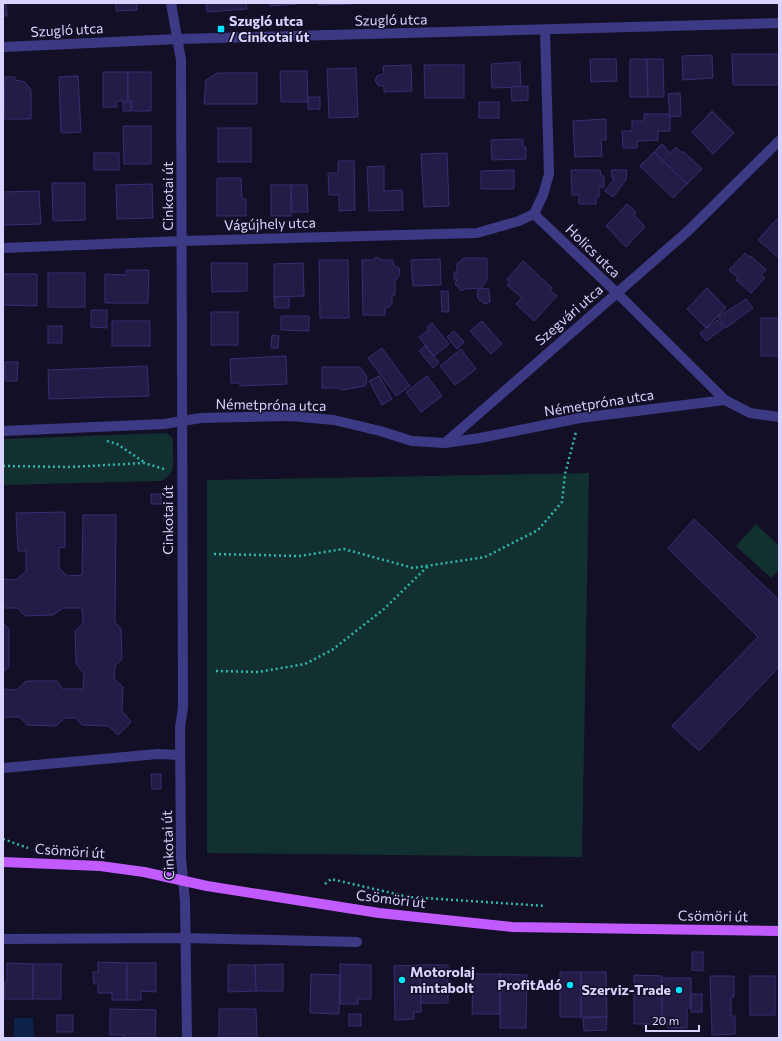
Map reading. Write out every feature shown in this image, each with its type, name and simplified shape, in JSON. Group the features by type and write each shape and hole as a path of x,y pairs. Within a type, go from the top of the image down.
{"main road":[{"name":"Csömöri út","path":"3,862 100,866 144,872 184,881 379,913 512,928 779,931"}],"street":[{"name":"Cinkotai út","path":"171,3 181,60 183,707 180,728 180,755 181,858 184,881 187,1038"},
{"name":"Szugló utca","path":"3,47 178,39 779,23"},
{"path":"534,214 543,195 549,174 545,30"},
{"name":"Szegvári utca","path":"445,443 688,231 779,141"},
{"name":"Vágújhely utca","path":"3,248 182,240 477,233 519,221 534,214"},
{"name":"Holics utca","path":"534,214 617,293 725,400 750,413 779,416"},
{"name":"Németpróna utca","path":"3,432 164,424 201,418 290,416 334,420 380,431 412,441 445,443 480,438 580,418 725,400"},
{"path":"3,768 158,754 180,755"},
{"path":"3,939 185,938 357,942"}],"path":[{"path":"214,554 299,556 344,549 413,568 485,556 538,530 562,502 565,474 580,418"},
{"path":"97,428 100,438 117,444 144,463 164,469"},
{"path":"3,466 70,467 144,463"},
{"path":"216,671 258,672 305,664 332,650 384,609 429,565"},
{"path":"325,884 331,879 409,897 546,906"}],"green space":[{"path":"166,433 172,437 173,465 170,474 161,481 3,485 3,439"},
{"path":"589,473 582,857 207,853 207,480"},
{"path":"756,524 779,546 779,570 771,578 736,546"}],"water":[{"path":"14,1018 33,1018 34,1038 14,1038"}],"building":[{"path":"3,3 6,3 7,16 3,16"},
{"path":"116,3 137,3 137,10 116,11"},
{"path":"206,3 246,3 247,9 207,12"},
{"path":"270,3 297,3 297,4 270,6"},
{"path":"319,3 353,3 353,4 319,5"},
{"path":"732,54 779,54 779,85 733,85"},
{"path":"712,55 713,78 683,80 682,56"},
{"path":"590,59 616,59 617,81 591,82"},
{"path":"630,59 647,59 648,97 630,97"},
{"path":"647,59 663,59 664,97 648,97"},
{"path":"520,62 521,87 492,88 491,64"},
{"path":"411,65 412,91 384,92 384,86 379,86 375,81 377,76 384,74 383,66"},
{"path":"424,65 464,65 464,98 425,98"},
{"path":"356,68 358,117 329,118 327,69"},
{"path":"280,71 307,71 308,102 281,102"},
{"path":"103,72 128,72 128,101 116,101 117,107 103,107"},
{"path":"128,72 151,72 151,111 132,111 132,101 128,101"},
{"path":"217,73 257,73 257,104 204,104 206,80"},
{"path":"78,76 81,132 61,133 59,77"},
{"path":"5,77 15,77 15,80 25,82 31,90 31,119 4,119"},
{"path":"528,86 528,100 512,101 511,87"},
{"path":"680,93 681,116 670,117 668,94"},
{"path":"308,97 320,97 320,109 308,109"},
{"path":"123,102 131,102 131,111 123,111"},
{"path":"479,102 499,102 499,118 479,118"},
{"path":"712,111 734,133 713,154 692,132"},
{"path":"644,114 670,114 670,131 658,131 658,140 637,141 637,148 623,148 622,131 632,131 632,121 644,121"},
{"path":"606,119 606,140 601,140 602,156 575,157 573,121"},
{"path":"123,126 151,126 151,164 124,164"},
{"path":"218,128 251,128 251,162 218,162"},
{"path":"523,139 523,147 526,147 526,159 492,160 491,140"},
{"path":"662,144 670,153 676,147 682,153 683,151 702,169 687,184 654,152"},
{"path":"654,152 687,184 673,198 640,166"},
{"path":"94,153 119,153 119,170 94,170"},
{"path":"447,153 449,206 424,207 421,154"},
{"path":"338,161 354,161 355,210 339,211 339,195 329,195 328,173 338,173"},
{"path":"384,166 384,191 402,190 403,210 369,211 367,167"},
{"path":"514,170 514,189 481,189 481,171"},
{"path":"571,170 600,170 601,176 604,176 604,187 599,187 599,197 596,197 596,204 579,204 579,195 572,195"},
{"path":"611,170 627,170 626,180 613,197 605,191 615,178 612,178"},
{"path":"217,178 241,178 242,199 246,199 246,216 217,216"},
{"path":"52,183 85,183 85,220 53,221"},
{"path":"152,184 153,218 117,219 116,185"},
{"path":"271,185 291,185 291,216 271,216"},
{"path":"291,185 307,185 308,212 292,212"},
{"path":"39,191 41,224 3,225 3,192"},
{"path":"627,204 636,212 634,215 645,227 626,247 606,226"},
{"path":"777,219 779,220 779,258 758,240"},
{"path":"745,253 750,258 751,256 766,270 761,275 765,278 751,293 736,280 738,278 729,270"},
{"path":"376,257 382,260 393,260 394,266 399,268 400,274 395,281 395,295 392,296 392,303 389,307 385,308 385,315 363,315 362,260 373,260"},
{"path":"464,258 487,258 487,280 481,288 464,289 462,291 455,284 457,279 454,279 454,272 457,272 457,264"},
{"path":"440,259 441,285 413,286 411,260"},
{"path":"319,260 348,260 349,318 320,318"},
{"path":"523,261 552,288 550,290 557,296 534,321 516,304 522,298 507,285 510,282 507,279"},
{"path":"211,263 247,263 247,291 212,292"},
{"path":"303,263 304,296 274,297 274,264"},
{"path":"126,270 149,270 148,303 105,303 105,274 126,275"},
{"path":"48,273 85,273 85,307 48,307"},
{"path":"3,274 37,274 37,306 3,305"},
{"path":"481,288 489,289 490,302 485,304 478,299 477,291"},
{"path":"707,288 726,308 706,328 687,309"},
{"path":"441,291 448,291 449,312 442,312"},
{"path":"289,296 289,308 275,308 274,297"},
{"path":"746,299 753,308 726,328 718,317"},
{"path":"91,310 107,310 107,328 91,327"},
{"path":"211,312 238,312 238,345 211,345"},
{"path":"281,316 309,316 309,331 281,330"},
{"path":"761,318 779,318 779,356 761,356"},
{"path":"718,320 724,328 706,341 700,333"},
{"path":"112,321 150,321 150,346 112,346"},
{"path":"482,321 502,344 491,354 470,331"},
{"path":"432,323 449,344 434,356 419,337 429,330 427,327"},
{"path":"48,326 62,326 62,343 48,343"},
{"path":"454,331 464,342 457,349 447,337"},
{"path":"272,335 279,336 278,348 271,348"},
{"path":"425,346 439,362 433,368 419,351"},
{"path":"382,348 410,386 396,396 368,358"},
{"path":"461,349 476,369 455,385 440,366"},
{"path":"286,356 287,384 240,386 240,383 231,383 230,359"},
{"path":"5,362 18,362 17,381 5,381"},
{"path":"147,366 149,396 49,399 48,370"},
{"path":"322,367 360,367 367,377 366,384 365,386 342,390 338,388 322,388"},
{"path":"379,376 392,399 382,405 369,381"},
{"path":"427,376 442,396 421,412 406,392"},
{"path":"151,494 161,494 161,504 151,504"},
{"path":"65,512 65,547 59,548 59,568 67,576 82,575 83,515 116,515 115,622 121,629 122,659 115,666 114,679 123,687 122,711 131,722 118,735 108,726 82,725 76,718 65,718 56,726 27,725 20,717 3,717 3,689 17,690 26,681 57,681 63,689 83,689 84,674 76,663 75,631 83,624 82,608 63,608 53,615 25,616 18,608 3,608 3,579 16,580 26,571 26,551 18,551 16,513"},
{"path":"694,519 779,600 779,667 699,751 672,726 758,637 668,548"},
{"path":"3,623 9,629 9,667 3,672"},
{"path":"151,774 161,774 161,789 152,789"},
{"path":"692,952 703,952 703,971 692,970"},
{"path":"98,962 127,963 127,1000 112,1000 112,993 98,993 98,984 94,984 93,972 98,972"},
{"path":"7,963 33,964 33,999 4,999 4,982 7,982"},
{"path":"127,963 156,963 156,992 141,991 141,1000 127,1000"},
{"path":"33,964 61,964 61,999 33,999"},
{"path":"283,964 283,991 256,991 255,965"},
{"path":"340,964 371,965 371,999 358,999 358,1004 340,1004"},
{"path":"228,965 255,965 256,991 228,992"},
{"path":"420,965 421,1012 414,1012 414,1019 395,1020 394,966"},
{"path":"420,965 448,965 448,1003 421,1003"},
{"path":"560,972 581,972 581,1017 560,1017"},
{"path":"581,972 606,972 607,1017 581,1017"},
{"path":"311,974 340,975 339,1014 310,1013"},
{"path":"473,974 500,974 500,1014 472,1014"},
{"path":"500,974 527,975 526,1028 500,1028"},
{"path":"634,975 662,976 662,1024 634,1024"},
{"path":"710,976 734,976 734,997 731,997 731,1016 735,1016 735,1034 712,1035"},
{"path":"750,976 775,976 775,1015 750,1015"},
{"path":"662,978 691,978 691,1008 687,1008 687,1028 668,1028 668,1024 662,1024"},
{"path":"691,994 702,994 702,1012 691,1012"},
{"path":"110,1009 156,1010 155,1038 123,1038 123,1035 110,1035"},
{"path":"219,1009 256,1009 257,1038 219,1038"},
{"path":"349,1014 361,1014 361,1026 349,1026"},
{"path":"57,1015 73,1015 73,1032 57,1032"},
{"path":"607,1017 606,1030 584,1031 583,1018"}],"place":[{"name":"Szugló utca / Cinkotai út","path":"221,29"},
{"name":"Motorolaj mintabolt","path":"402,980"},
{"name":"ProfitAdó","path":"570,985"},
{"name":"Szerviz-Trade","path":"679,990"}]}
